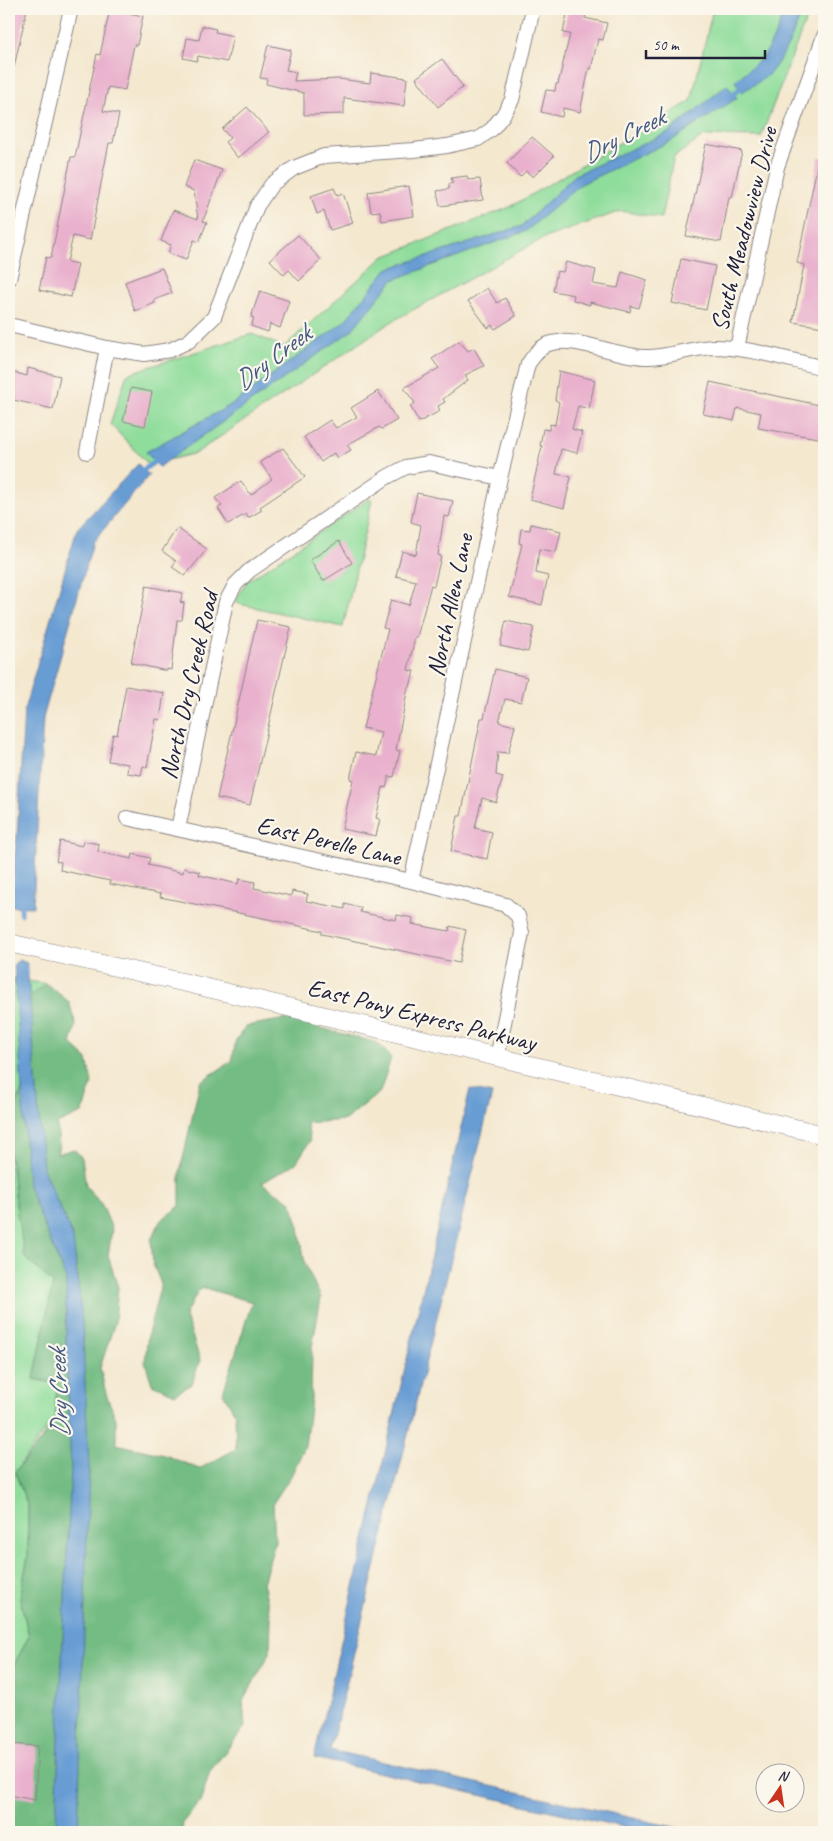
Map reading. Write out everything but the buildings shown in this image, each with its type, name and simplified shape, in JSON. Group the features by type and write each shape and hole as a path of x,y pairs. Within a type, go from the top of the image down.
{"street":[{"path":"9,279 71,9"},
{"path":"9,325 107,348 144,354 170,350 189,341 214,317 257,206 272,184 294,168 324,156 447,146 478,139 492,128 512,100 533,9"},
{"name":"South Meadowview Drive","path":"736,348 776,167 824,36"},
{"name":"North Allen Lane","path":"411,881 500,478 528,364 538,351 546,345 556,342 576,343 643,357 713,347 736,348"},
{"path":"87,452 107,348"},
{"path":"736,348 824,368"},
{"name":"North Dry Creek Road","path":"178,829 226,602 235,585 249,571 387,477 406,467 429,463 500,478"},
{"name":"East Perelle Lane","path":"127,818 502,903 518,916 522,933 497,1058"},
{"name":"East Pony Express Parkway","path":"9,943 191,984 824,1135"}],"green space":[{"path":"713,9 810,9 761,137 704,136 674,157 661,218 621,211 542,239 391,322 196,453 149,465 110,424 127,374 252,334 284,347 383,257 510,207 691,101"},
{"path":"369,499 372,500 343,627 235,603 246,582"},
{"path":"9,978 47,984 25,999 34,1061 9,1127"},
{"path":"47,984 69,1002 76,1025 71,1044 87,1059 92,1083 82,1113 57,1124 59,1145 57,1154 74,1149 82,1158 86,1186 102,1205 112,1229 108,1256 118,1287 115,1322 100,1368 106,1394 116,1419 116,1444 165,1455 199,1469 236,1449 235,1414 223,1393 252,1302 201,1287 185,1314 200,1360 192,1384 175,1394 152,1384 145,1362 148,1334 161,1284 153,1264 151,1240 161,1220 180,1206 180,1172 200,1082 232,1061 236,1040 246,1026 286,1019 378,1043 391,1058 380,1092 345,1120 307,1123 310,1141 296,1163 262,1183 291,1202 299,1227 305,1264 321,1298 312,1347 311,1400 305,1446 291,1476 273,1503 275,1542 263,1583 271,1617 270,1653 243,1701 245,1727 210,1771 201,1800 183,1822 182,1832 9,1832 9,1664 14,1665 29,1636 20,1599 28,1555 28,1507 15,1472 41,1440 55,1416 57,1384 34,1379 53,1283 25,1258 9,1154 9,1126 34,1061 25,999"},
{"path":"9,1154 25,1258 54,1283 34,1379 57,1384 55,1416 15,1472 28,1507 28,1555 20,1599 29,1636 14,1665 9,1664"}],"water":[{"path":"783,9 802,9 790,42 771,72 742,92 735,81 763,58 778,30"},
{"path":"727,85 737,98 671,141 581,184 526,231 393,280 351,331 159,467 146,452 234,403 344,322 387,269 522,226 575,175 669,132"},
{"path":"138,464 149,475 93,542 43,718 33,907 9,906 17,836 24,710 77,529"},
{"path":"19,960 27,963 43,1169 73,1238 82,1321 89,1465 78,1832 56,1832 71,1470 66,1356 66,1279 28,1186 14,964"},
{"path":"470,1089 492,1094 330,1750 696,1832 645,1832 314,1758"}],"waterway":[{"name":"Dry Creek","path":"730,96 745,85"},
{"name":"Dry Creek","path":"139,473 160,458"},
{"name":"Dry Creek","path":"21,901 21,914"}]}
